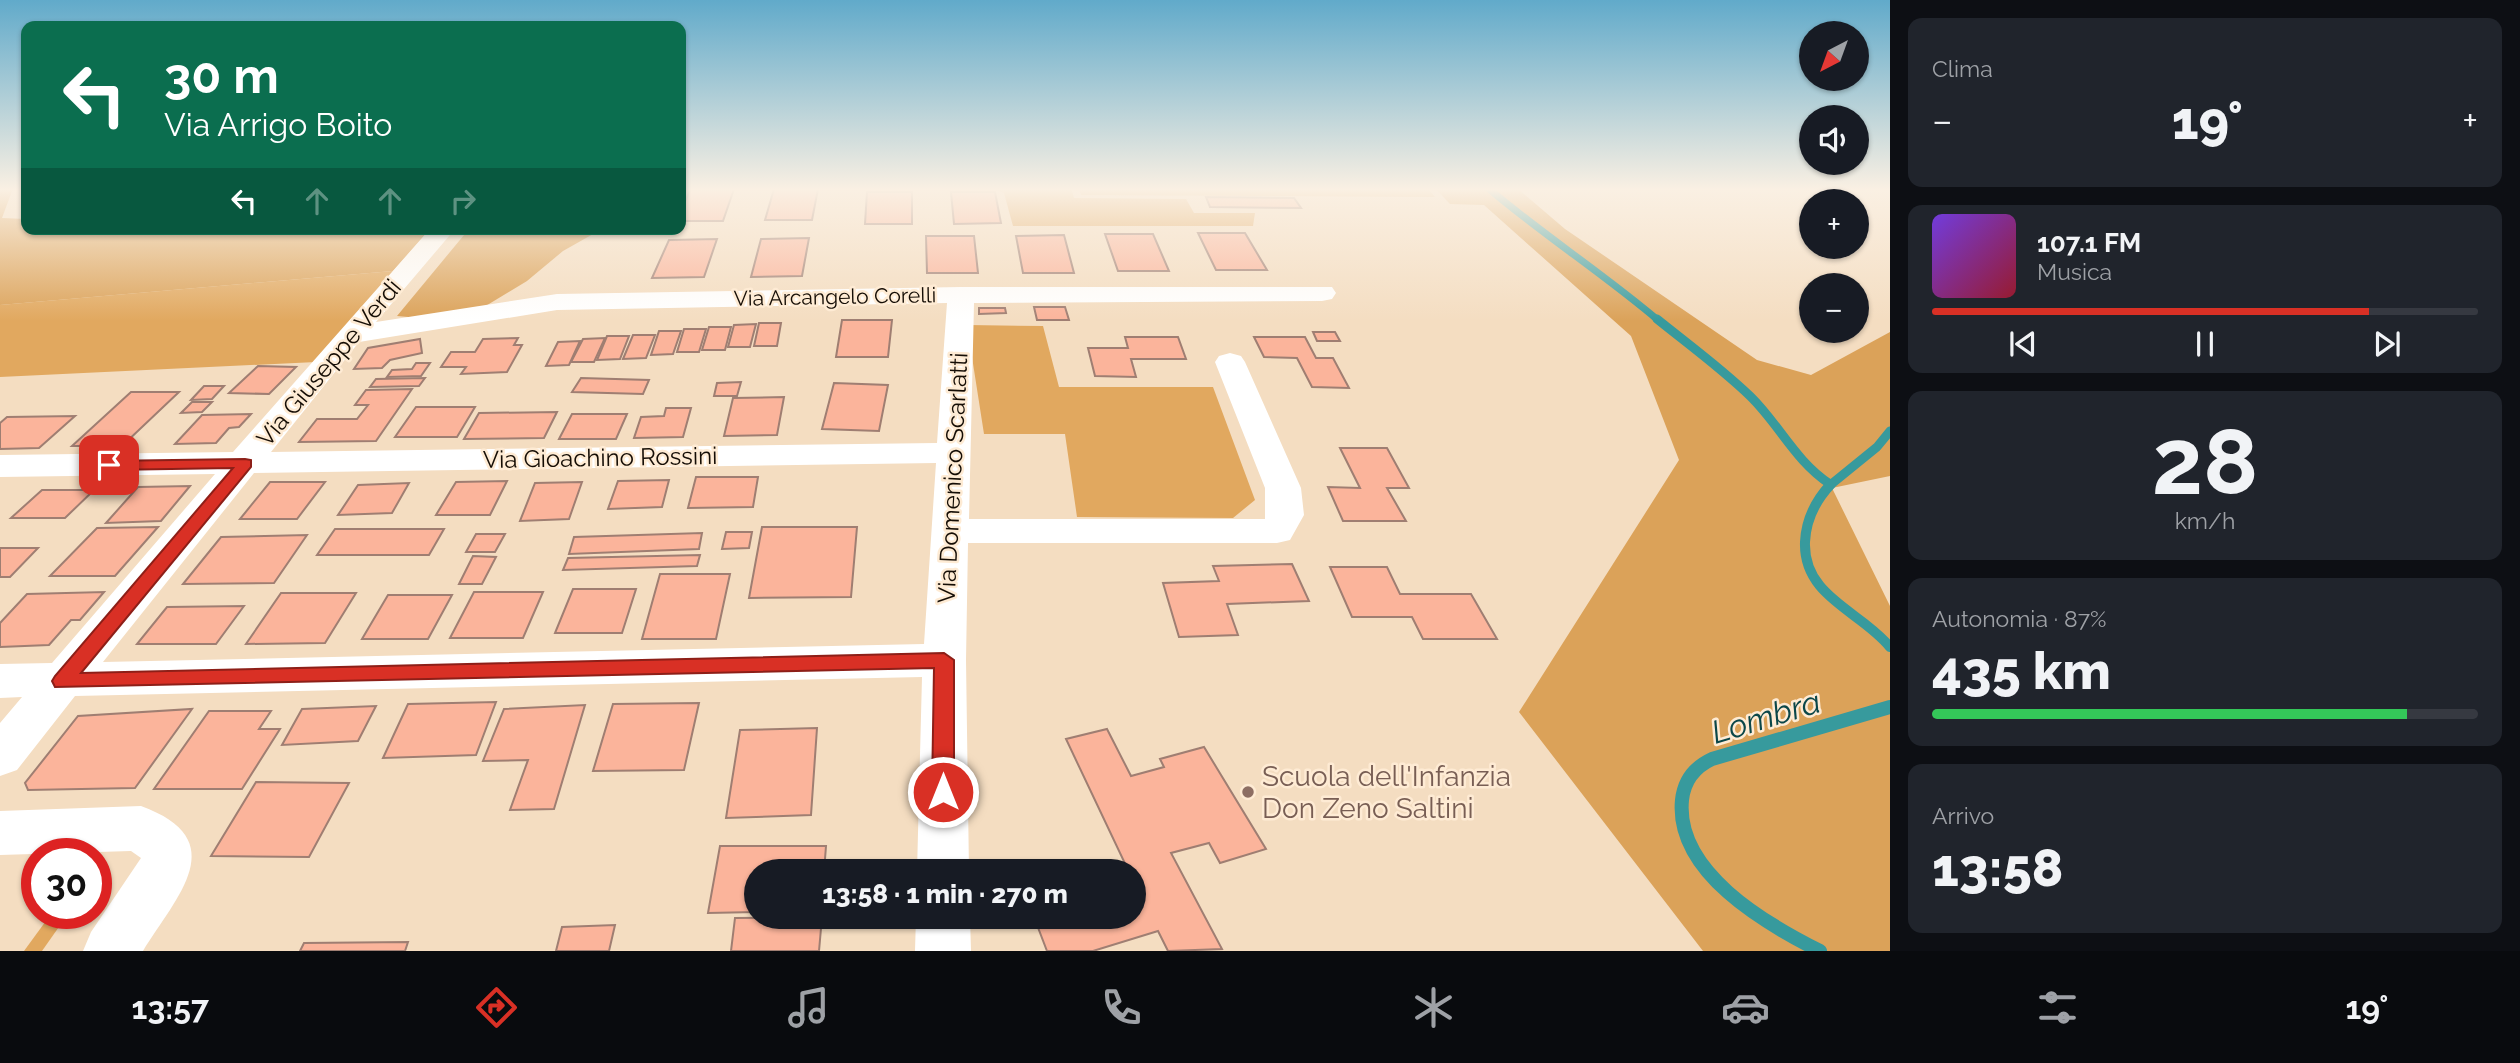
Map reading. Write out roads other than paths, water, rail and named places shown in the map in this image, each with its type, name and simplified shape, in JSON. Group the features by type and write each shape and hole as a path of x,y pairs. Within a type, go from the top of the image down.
{"street":[{"name":"Via Giuseppe Verdi","path":"0,755 438,235"},
{"name":"Via Arcangelo Corelli","path":"351,335 557,302 961,295 1322,293"},
{"name":"Via Domenico Scarlatti","path":"943,859 944,660 961,295"},
{"path":"950,531 1277,531 1286,515 1283,488 1230,362"},
{"name":"Via Gioachino Rossini","path":"0,466 955,453"},
{"path":"0,681 944,660"},
{"path":"0,833 141,828 166,848 167,866 111,951"},
{"path":"943,929 943,951"}],"waterway":[{"path":"1544,232 1659,321"},
{"path":"1657,319 1750,396 1797,453 1830,484"},
{"name":"Lombra","path":"1830,485 1877,447 1890,431"},
{"name":"Lombra","path":"1830,485 1816,503 1810,518 1805,542 1807,561 1813,577 1823,590 1878,634 1890,647"},
{"name":"Lombra","path":"1820,951 1751,910 1708,872 1693,850 1684,826 1683,793 1691,775 1712,759 1890,707"}],"place":[{"name":"Scuola dell'Infanzia Don Zeno Saltini","path":"1248,792"}]}
